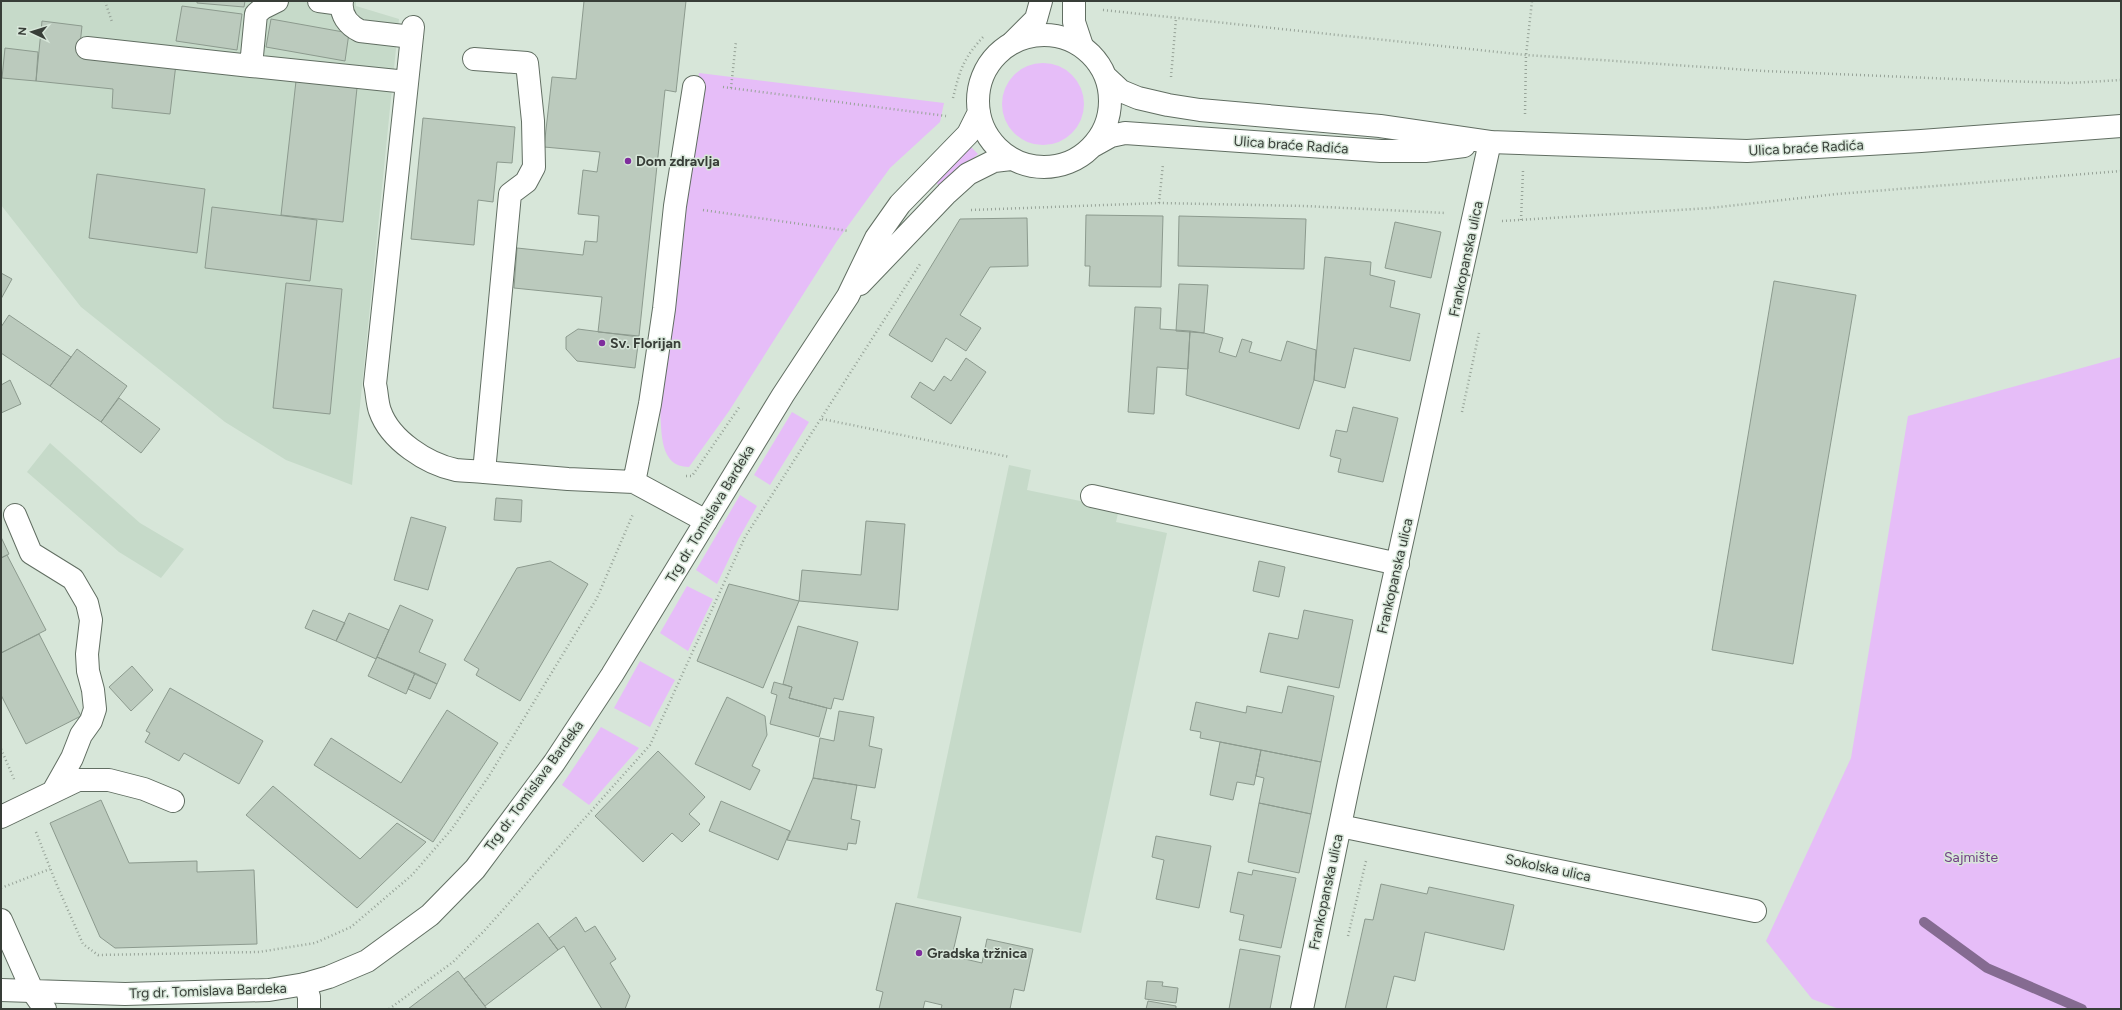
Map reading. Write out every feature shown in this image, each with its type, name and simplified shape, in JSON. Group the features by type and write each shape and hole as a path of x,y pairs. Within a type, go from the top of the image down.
{"main road":[{"path":"251,66 256,14 263,8 277,1"},
{"path":"318,1 342,3 342,13 353,28 360,31 412,32 375,384 380,411 391,431 408,448 426,459 455,470 568,479 634,482 706,521"},
{"path":"1013,42 1030,36 1048,34 1066,38 1082,46 1096,60 1106,77 1110,95 1110,113 1104,131 1093,146 1076,160 1054,167 1032,167 1011,159 996,147 985,131 978,112 978,93 983,74 991,61 1001,50 1013,42 1036,19 1041,1"},
{"path":"1074,1 1074,22 1082,46"},
{"path":"87,48 407,82"},
{"path":"474,59 527,63 533,121 534,168 526,182 510,194 484,472"},
{"name":"Ulica braće Radića","path":"1106,77 1121,91 1138,98 1168,106 1380,126 1490,142 1524,144 1747,151 1921,141 2121,126"},
{"path":"634,482 650,404 664,309 675,206 694,87"},
{"name":"Trg dr. Tomislava Bardeka","path":"1,990 39,1000 125,994 269,990 305,984 329,977 368,961 430,915 474,868 554,763 591,706 783,395 848,296 876,238 900,204 968,134 978,112"},
{"name":"Ulica braće Radića","path":"1093,146 1111,136 1125,133 1381,151 1425,151 1490,142"},
{"name":"Frankopanska ulica","path":"1302,1009 1340,826 1476,215 1490,142"},
{"name":"Trg dr. Tomislava Bardeka","path":"848,296 947,193 968,174 994,161 1011,159"},
{"path":"1092,496 1398,564"},
{"path":"15,515 31,553 73,579 87,603 91,620 87,654 88,671 93,690 95,709 91,721 81,735 72,758 54,790"},
{"path":"1,817 54,790 78,780 109,780 144,789 172,801"},
{"name":"Sokolska ulica","path":"1340,826 1755,911"},
{"path":"1,920 39,1000"},
{"path":"305,984 309,997 309,1009"}],"path":[{"path":"1520,220 1524,144 1526,55 1532,1"},
{"path":"1099,9 1526,55 1780,72 2010,82 2070,83 2121,80"},
{"path":"731,88 736,41"},
{"path":"694,87 731,88 807,100 948,117"},
{"path":"968,210 1159,203 1305,206 1476,215 1504,221 1710,208 1837,194 2121,171"},
{"path":"675,206 854,231"},
{"path":"389,1009 453,962 485,930 650,745 745,537 923,260"},
{"path":"822,419 1010,457"},
{"path":"1,888 50,869"},
{"path":"56,883 83,944 98,955 259,952 315,943"}],"shaded area":[{"path":"1,1 356,1 356,6 399,19 352,485 286,460 225,422 81,307 1,205"},
{"path":"50,443 140,523 184,549 161,578 119,552 27,472"},
{"path":"1009,465 1031,470 1027,490 1119,509 1116,522 1167,533 1081,933 917,898"}],"green space":[{"path":"1035,63 1051,63 1066,69 1078,81 1084,96 1084,112 1078,127 1066,139 1051,145 1035,145 1020,139 1008,127 1002,112 1002,96 1008,81 1020,69"},
{"path":"699,73 944,103 940,122 890,168 837,241 729,411 689,467 679,465 672,461 667,455 662,438 660,410"},
{"path":"971,147 978,154 940,187 934,180"},
{"name":"Sajmište","path":"2121,357 2121,1009 1839,1009 1812,999 1766,941 1851,758 1908,416"},
{"path":"792,412 809,422 770,485 754,475"},
{"path":"740,495 757,506 738,540 717,584 696,570"},
{"path":"687,586 713,599 688,651 660,633"},
{"path":"640,661 675,680 650,727 614,708"},
{"path":"601,727 639,748 589,805 562,785"}],"building":[{"path":"197,1 245,1 244,7 197,3"},
{"name":"Dom zdravlja","path":"584,1 686,1 676,92 665,90 639,336 598,332 602,297 514,288 517,248 583,255 585,241 597,242 599,216 578,214 583,170 597,172 600,152 544,147 552,77 576,79"},
{"path":"182,6 242,14 237,50 176,41"},
{"path":"271,19 349,33 345,61 266,47"},
{"path":"42,21 82,26 79,54 176,64 170,114 112,108 113,89 36,81"},
{"path":"5,48 38,52 36,81 2,78"},
{"path":"296,81 357,88 343,222 281,215"},
{"path":"423,118 515,127 512,163 497,162 493,202 478,200 474,245 411,239"},
{"path":"97,174 205,189 197,253 89,238"},
{"path":"212,207 317,220 310,281 205,268"},
{"path":"1086,215 1163,216 1161,287 1089,286 1090,266 1085,266"},
{"path":"1179,216 1306,219 1304,269 1178,266"},
{"path":"1027,218 1028,266 990,267 960,315 981,328 966,351 946,338 932,362 889,335 960,219"},
{"path":"1395,222 1441,232 1431,278 1385,268"},
{"path":"1325,257 1371,262 1370,275 1395,281 1390,307 1420,314 1410,361 1354,348 1345,388 1314,380"},
{"path":"1,273 12,279 1,299"},
{"path":"1774,281 1856,295 1793,664 1712,650"},
{"path":"286,283 342,289 330,414 273,408"},
{"path":"1179,284 1208,285 1204,333 1176,331"},
{"path":"1135,307 1161,308 1160,329 1190,331 1188,369 1157,367 1154,414 1128,412"},
{"path":"9,315 71,357 50,386 1,353 1,327"},
{"name":"Sv. Florijan","path":"578,329 639,337 635,368 577,361 566,349 566,337"},
{"path":"1190,331 1223,338 1219,352 1236,357 1242,339 1252,342 1249,352 1281,361 1287,341 1316,350 1314,380 1299,429 1186,395"},
{"path":"77,349 127,386 101,422 50,386"},
{"path":"966,358 986,372 951,424 911,397 920,382 934,391 944,376 951,381"},
{"path":"10,380 21,404 1,413 1,385"},
{"path":"119,398 160,429 141,453 101,422"},
{"path":"1353,407 1398,418 1383,482 1338,472 1341,459 1330,456 1336,430 1347,432"},
{"path":"496,498 522,500 521,522 494,520"},
{"path":"411,517 446,527 428,590 394,580"},
{"path":"866,521 905,524 898,610 799,601 802,570 861,575"},
{"path":"1,537 9,554 1,558"},
{"path":"7,555 46,630 1,653 1,558"},
{"path":"550,561 588,584 520,701 476,675 479,669 464,660 517,568"},
{"path":"1259,561 1285,567 1279,597 1253,591"},
{"path":"729,584 799,601 763,688 697,661"},
{"path":"400,605 433,620 419,652 446,664 437,684 377,657"},
{"path":"313,610 345,623 336,641 305,628"},
{"path":"1304,610 1353,620 1339,688 1260,672 1269,633 1298,639"},
{"path":"349,613 389,630 376,659 336,641"},
{"path":"798,626 858,642 843,700 834,698 831,709 789,698 792,687 783,684"},
{"path":"39,634 81,716 26,744 1,695 1,653"},
{"path":"377,657 415,673 406,694 368,676"},
{"path":"132,666 153,690 131,711 109,687"},
{"path":"415,673 437,684 430,699 408,689"},
{"path":"774,682 792,687 789,698 827,708 819,737 770,724 777,695 771,693"},
{"path":"1288,686 1334,696 1321,762 1200,738 1201,732 1190,730 1196,702 1246,713 1247,706 1282,713"},
{"path":"170,688 263,741 239,784 184,753 179,761 145,742 150,733 146,731"},
{"path":"727,697 765,716 767,735 752,766 760,770 750,790 695,764"},
{"path":"447,710 498,743 433,842 314,765 331,738 401,783"},
{"path":"839,711 874,717 869,746 882,749 875,788 813,778 820,738 834,741"},
{"path":"1220,742 1261,750 1254,785 1237,782 1233,800 1210,795"},
{"path":"1261,750 1321,762 1311,814 1259,803 1264,778 1256,776"},
{"path":"658,751 705,797 689,814 700,824 682,842 672,833 643,862 595,816"},
{"path":"813,778 857,785 851,819 860,821 856,844 848,843 847,850 787,840"},
{"path":"273,786 360,859 397,823 426,842 357,908 246,815"},
{"path":"101,800 129,863 197,861 197,872 254,870 257,944 115,948 100,937 50,823"},
{"path":"721,801 790,831 778,860 709,831"},
{"path":"1259,803 1311,814 1299,873 1248,862"},
{"path":"1156,836 1211,846 1199,908 1156,899 1164,860 1152,857"},
{"path":"1253,870 1296,878 1281,948 1239,940 1244,915 1230,912 1238,872 1252,875"},
{"path":"1381,884 1427,894 1429,887 1514,905 1504,950 1425,932 1415,981 1394,976 1386,1009 1345,1009 1365,919 1373,920"},
{"name":"Gradska tržnica","path":"896,903 961,917 952,956 982,963 987,939 1033,949 1024,991 1014,989 1010,1009 941,1009 942,1005 925,1001 923,1009 879,1009 883,992 876,990"},
{"path":"576,917 585,932 595,926 616,959 610,963 630,996 625,1009 602,1009 564,946 558,950 549,938"},
{"path":"538,923 558,950 485,1006 464,979"},
{"path":"1240,949 1280,956 1270,1009 1229,1009"},
{"path":"458,971 487,1009 408,1009"},
{"path":"1147,981 1163,982 1162,986 1178,988 1176,1003 1145,999"},
{"path":"1148,1001 1176,1006 1176,1009 1146,1009"}],"waterway":[{"path":"1924,922 1987,968 2082,1009"}],"place":[{"name":"Dom zdravlja","path":"628,161"},
{"name":"Sv. Florijan","path":"602,343"},
{"name":"Gradska tržnica","path":"919,953"}]}
